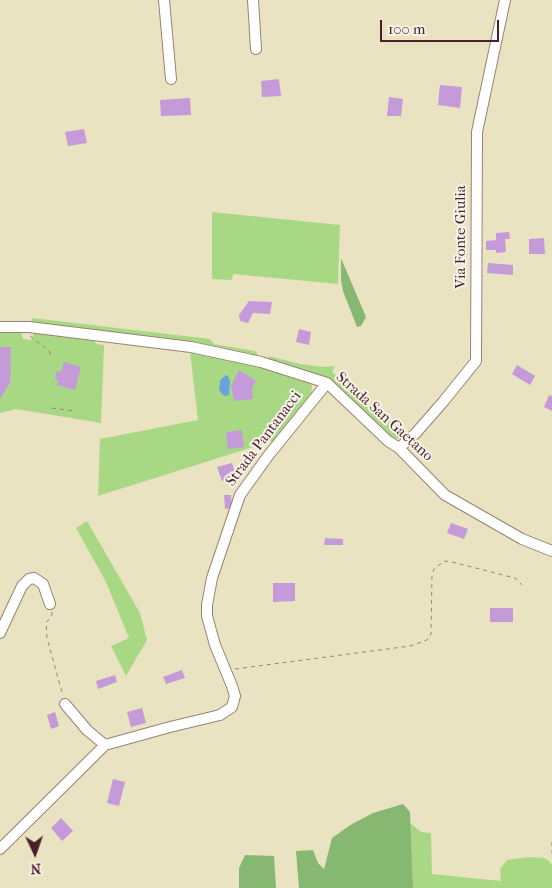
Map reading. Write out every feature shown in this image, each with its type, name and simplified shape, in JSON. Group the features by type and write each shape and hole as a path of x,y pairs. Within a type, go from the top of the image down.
{"street":[{"path":"164,0 171,79"},
{"path":"253,0 256,49"},
{"name":"Via Fonte Giulia","path":"399,448 415,434 476,361 477,132 505,0"},
{"name":"Strada San Gaetano","path":"0,327 30,327 191,348 261,362 327,383 388,441 399,448 444,495 522,539 552,551"},
{"name":"Strada Pantanacci","path":"0,849 105,746 220,715 232,707 235,696 210,628 207,605 212,578 234,508 240,495 252,477 327,383"},
{"path":"0,633 22,586 29,579 34,578 43,584 50,604"},
{"path":"65,704 86,730 105,746"}],"path":[{"path":"28,335 48,350 52,357"},
{"path":"52,408 74,410"},
{"path":"226,670 410,646 427,640 431,634 432,574 434,569 444,561 515,578 522,585"},
{"path":"50,604 52,613 46,622 47,638 65,704"},
{"path":"552,842 552,853"}],"green space":[{"path":"212,212 340,225 338,284 233,274 232,280 212,279"},
{"path":"341,258 366,317 361,326 357,327 343,291"},
{"path":"32,318 210,339 214,344 255,351 258,354 257,358 31,325"},
{"path":"21,332 23,339 31,340 34,333 95,341 96,344 104,345 101,423 16,409 0,413 0,333"},
{"path":"190,351 260,366 312,383 311,397 275,440 98,496 100,439 198,420"},
{"path":"269,356 300,364 323,367 335,366 332,372 404,434 398,439 391,437 328,378 268,361"},
{"path":"87,521 140,613 147,640 126,676 111,646 129,638 106,582 76,528"},
{"path":"403,804 410,812 413,888 299,888 296,851 313,850 318,863 324,869 332,838 352,824 373,813"},
{"path":"410,823 421,832 431,833 432,874 501,881 500,869 507,860 529,857 544,858 552,865 552,888 413,888"},
{"path":"245,855 274,856 276,888 239,888 239,868"}],"water":[{"path":"226,375 230,381 229,395 225,396 219,390 220,380"}],"building":[{"path":"279,79 281,96 262,97 261,81"},
{"path":"440,85 462,87 460,108 438,105"},
{"path":"389,97 403,99 401,116 387,116"},
{"path":"190,98 191,115 161,116 160,100"},
{"path":"84,129 87,143 68,146 65,132"},
{"path":"509,232 510,239 505,239 506,252 496,253 496,250 486,250 486,241 496,240 496,233"},
{"path":"544,238 545,254 529,254 529,239"},
{"path":"488,263 513,265 513,275 487,273"},
{"path":"249,301 272,302 270,314 253,313 248,323 240,321 239,315"},
{"path":"299,329 311,332 309,345 296,342"},
{"path":"0,347 11,347 10,383 0,399"},
{"path":"64,362 81,367 75,390 57,385 58,380 55,379 57,371 61,372"},
{"path":"517,365 535,376 530,385 512,374"},
{"path":"239,370 256,381 252,388 253,399 234,401 231,386"},
{"path":"549,395 552,396 552,411 544,407"},
{"path":"242,430 244,447 228,449 226,432"},
{"path":"232,463 236,476 222,481 217,467"},
{"path":"224,495 231,495 232,508 225,509"},
{"path":"451,523 468,529 464,539 447,533"},
{"path":"325,538 343,539 343,545 324,545"},
{"path":"273,583 295,583 295,601 273,602"},
{"path":"490,608 513,608 513,622 490,622"},
{"path":"182,670 185,678 166,684 163,677"},
{"path":"115,675 117,682 98,689 96,681"},
{"path":"142,708 146,723 131,727 127,712"},
{"path":"55,712 59,726 51,729 47,715"},
{"path":"113,779 125,782 119,806 107,803"},
{"path":"61,818 73,831 62,841 51,828"}]}
